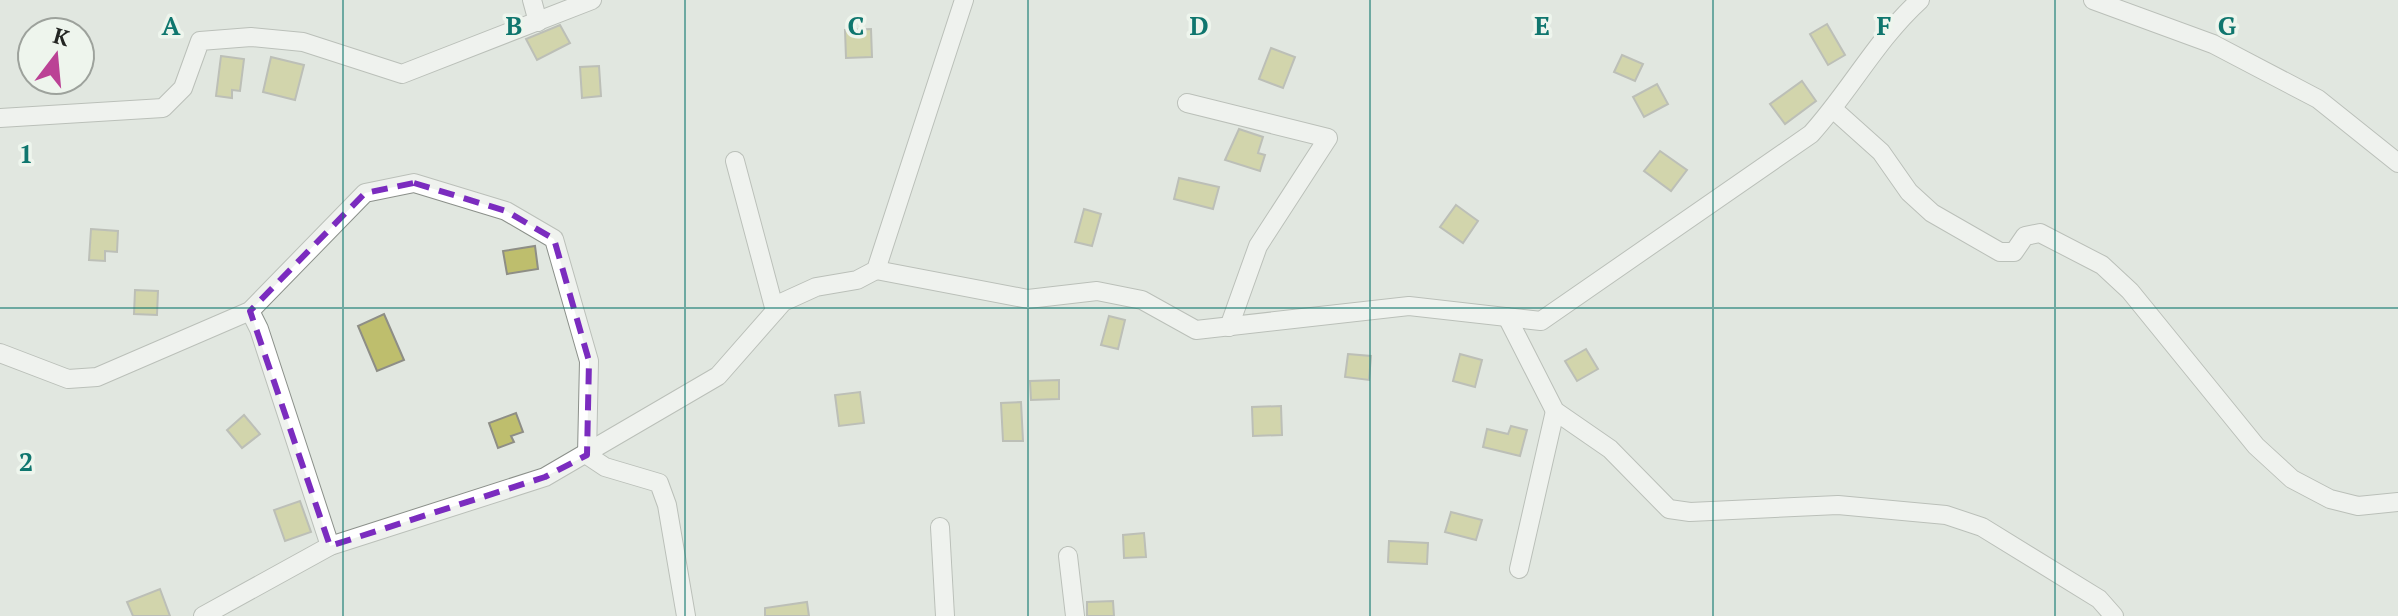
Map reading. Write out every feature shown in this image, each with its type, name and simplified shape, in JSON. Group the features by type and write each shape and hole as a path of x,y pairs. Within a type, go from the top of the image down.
{"street":[{"path":"532,0 538,22"},
{"path":"0,118 163,108 183,88 200,41 251,37 303,42 402,74 592,0"},
{"path":"876,270 964,0"},
{"path":"203,616 330,546 545,477 718,376 783,302 816,287 857,280 876,270 1028,299 1097,291 1142,300 1196,330 1409,306 1541,321 1811,134 1872,54 1920,0"},
{"path":"2093,0 2213,44 2305,92 2398,163"},
{"path":"1187,103 1328,138 1258,246 1229,327"},
{"path":"1833,109 1881,152 1909,192 1932,213 2000,252 2014,252 2025,236 2040,233 2102,265 2130,291 2256,446 2292,479 2330,499 2358,506 2398,502"},
{"path":"735,161 775,311"},
{"path":"0,353 68,379 97,377 250,311 365,193 414,183 506,211 554,239 589,361 587,455"},
{"path":"250,311 259,329 330,546"},
{"path":"1507,317 1555,411 1610,449 1669,509 1690,512 1838,505 1946,515 1982,527 2099,599 2114,616"},
{"path":"1519,569 1555,411"},
{"path":"587,455 605,467 659,483 667,505 686,616"},
{"path":"940,527 945,616"},
{"path":"1068,556 1075,616"}],"highlighted area":[{"path":"414,183 506,211 554,239 589,361 587,455 545,477 330,546 250,311 365,193"}],"building":[{"path":"1827,24 1845,55 1828,65 1810,34"},
{"path":"560,25 570,43 537,60 526,39"},
{"path":"871,29 872,57 846,58 845,30"},
{"path":"1271,48 1295,57 1283,88 1259,79"},
{"path":"1622,55 1643,64 1635,81 1614,72"},
{"path":"221,56 244,59 240,91 232,90 232,98 216,96"},
{"path":"271,57 304,65 295,100 263,92"},
{"path":"599,66 601,96 582,98 580,67"},
{"path":"1802,81 1816,101 1785,124 1770,104"},
{"path":"1657,84 1668,104 1644,117 1633,97"},
{"path":"1239,129 1263,137 1258,153 1265,155 1260,171 1225,160"},
{"path":"1660,151 1687,170 1671,191 1644,171"},
{"path":"1179,178 1219,187 1213,209 1174,199"},
{"path":"1456,205 1478,221 1463,243 1440,227"},
{"path":"1084,209 1101,214 1092,246 1075,242"},
{"path":"91,229 118,231 117,252 105,251 105,261 89,260"},
{"path":"535,246 538,269 507,274 503,251"},
{"path":"135,290 158,291 157,315 134,314"},
{"path":"384,314 404,360 377,371 358,326"},
{"path":"1109,316 1125,320 1118,349 1101,345"},
{"path":"1586,349 1598,369 1577,381 1565,361"},
{"path":"1348,354 1371,356 1369,380 1345,377"},
{"path":"1460,354 1482,360 1475,387 1453,381"},
{"path":"1059,380 1059,399 1031,400 1030,381"},
{"path":"860,392 864,423 839,426 835,395"},
{"path":"1021,402 1023,441 1003,441 1001,403"},
{"path":"1281,406 1282,435 1253,436 1252,407"},
{"path":"516,413 523,432 511,436 514,442 498,448 489,423"},
{"path":"244,415 260,434 242,448 227,430"},
{"path":"1511,426 1527,430 1520,456 1483,447 1487,429 1508,434"},
{"path":"300,501 311,532 285,541 274,510"},
{"path":"1451,512 1482,520 1476,540 1445,532"},
{"path":"1144,533 1146,557 1124,558 1123,535"},
{"path":"1389,541 1428,543 1427,564 1388,562"},
{"path":"160,589 170,616 133,616 127,602"},
{"path":"1113,601 1114,616 1087,616 1087,602"},
{"path":"807,602 809,616 765,616 765,608"}]}
